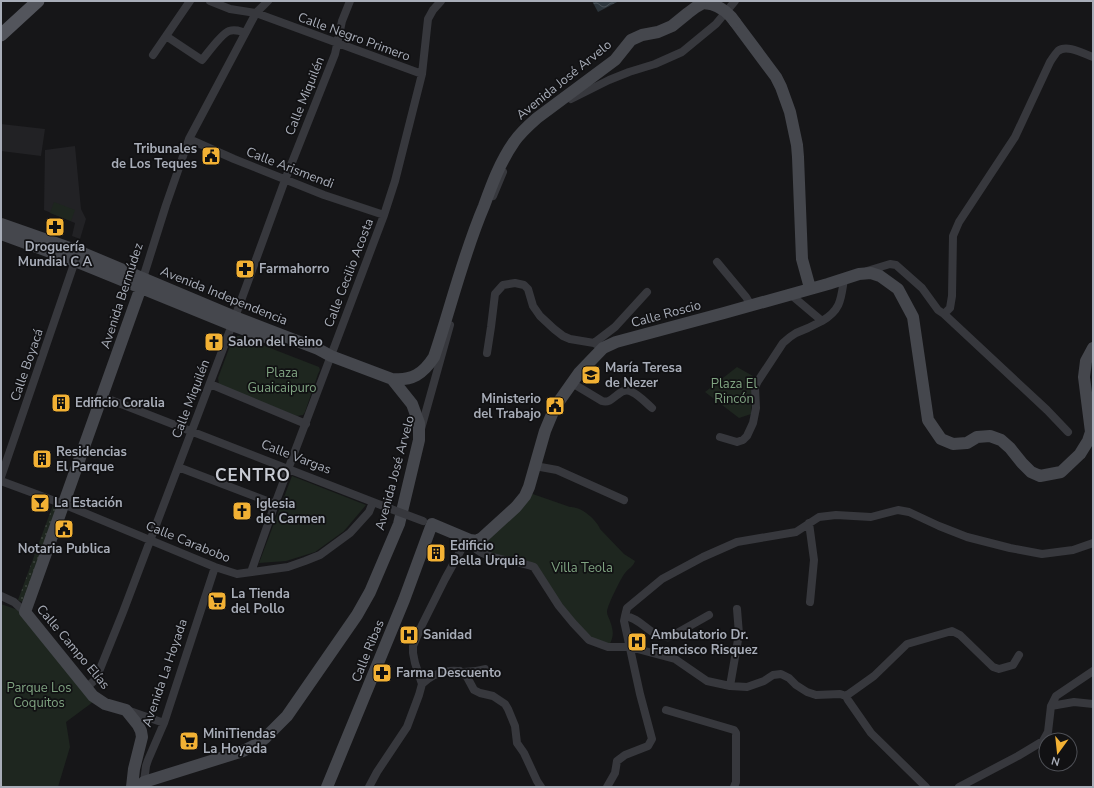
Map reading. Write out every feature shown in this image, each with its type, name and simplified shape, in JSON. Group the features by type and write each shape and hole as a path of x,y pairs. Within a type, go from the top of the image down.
{"main road":[{"path":"1,35 38,1"}],"street":[{"path":"153,55 190,1"},
{"name":"Calle Negro Primero","path":"210,1 230,8 256,13 422,74"},
{"name":"Avenida Bermúdez","path":"26,612 142,283 166,205 189,139 256,13 268,1"},
{"name":"Calle Miquilén","path":"86,688 96,679 123,612 234,321 285,180 335,54 342,21 350,1"},
{"name":"Calle Cecilio Acosta","path":"251,572 275,504 384,216 395,181 422,74 428,19 437,4 441,1"},
{"name":"Avenida José Arvelo","path":"144,785 243,751 265,738 287,716 358,615 370,592 399,524 419,440 465,273 484,218 505,169 520,144 531,130 549,114 575,96 609,80 655,64 682,52 712,27 735,1"},
{"name":"Avenida José Arvelo","path":"392,379 404,380 414,377 426,368 434,357 456,282 473,232 495,177 506,154 515,141 537,118 615,60 631,40 672,26 688,12 703,3 718,6 726,11 735,22 776,77 790,112 798,157 802,259 810,288"},
{"path":"166,36 202,60 223,35 230,31 238,30 245,33"},
{"path":"944,314 950,308 952,296 953,236 959,222 1015,137 1050,62 1057,51 1062,49 1069,49 1093,57"},
{"path":"610,64 618,77"},
{"name":"Calle Arismendi","path":"189,139 285,180 384,216"},
{"name":"Avenida Independencia","path":"1,224 78,251 142,283 316,355 331,356 392,379"},
{"name":"Avenida Independencia","path":"1,234 75,261 142,283"},
{"name":"Calle Boyacá","path":"1,477 75,261"},
{"path":"717,262 751,305"},
{"path":"859,274 890,264 896,265 922,288 938,310 1048,410 1068,432"},
{"name":"Calle Roscio","path":"468,540 477,541 482,538 522,501 527,492 545,431 555,407 598,345 616,342 859,274 871,273 880,276 898,289 913,317 928,420 941,439 953,444 967,443 977,437 990,436 1001,440 1010,448 1022,464 1031,472 1040,476 1061,472 1080,454 1088,442 1091,432 1084,376 1086,361 1093,348"},
{"path":"720,437 737,442 747,436 753,423 756,408 756,387 758,381 783,343 796,333 822,321 834,312 838,306 844,278"},
{"path":"487,353 495,294 503,285 515,283 524,285 528,288 533,306 540,316 554,330 570,339 598,345 647,292"},
{"path":"790,294 822,321"},
{"path":"392,379 412,404 419,423 419,440"},
{"path":"572,383 602,402 610,402 617,394 624,390 632,391 652,408"},
{"path":"210,384 306,424"},
{"name":"Calle Vargas","path":"102,397 428,523"},
{"path":"535,466 558,470 624,500"},
{"path":"178,467 275,504"},
{"name":"Calle Carabobo","path":"1,481 63,504 215,567 237,574 288,567 320,555 351,532 369,512 374,502"},
{"path":"608,787 615,773 617,761 625,755 648,746 652,739 624,622 624,616 627,608 662,579 703,557 737,542 796,532 818,517 836,515 871,517 898,510 909,512 967,537 1030,552 1042,554 1073,550 1093,543"},
{"path":"428,523 468,540 475,549 486,555 527,564 534,567 559,606 589,640 608,647 630,647 675,660 707,681 730,686 747,687 764,681 773,675 781,674 789,678 796,685 807,692 816,695 840,694 846,696 871,733 926,787"},
{"name":"Calle Ribas","path":"327,787 404,600 428,523"},
{"path":"809,523 814,560 810,602"},
{"path":"368,787 407,727 422,684 415,663 413,653 414,646 422,625 442,585 468,540"},
{"name":"Avenida La Hoyada","path":"144,785 148,760 164,723 215,567"},
{"name":"Calle Campo Elías","path":"1,596 14,602 26,612 93,696 105,704 126,710"},
{"path":"730,686 739,634 736,609"},
{"path":"624,616 630,617 658,635 666,637 670,637 709,616"},
{"path":"846,696 874,676 907,644 952,631 960,635 993,666 999,669 1013,665 1019,655"},
{"path":"422,684 437,674 451,671 465,672 480,671 485,669"},
{"path":"460,671 467,677 474,690 496,698 508,709 515,726 517,743 524,753 541,787"},
{"path":"959,787 1043,741 1048,732 1053,701 1056,696 1093,671"},
{"path":"1052,706 1074,702 1093,704"},
{"path":"126,710 164,723"},
{"name":"Avenida La Hoyada","path":"126,710 138,724 142,737 134,769 132,787"},
{"path":"666,710 734,730 736,733 736,782 734,787"}],"shaded area":[{"path":"1,124 45,129 41,156 1,151"},
{"path":"75,146 81,209 86,219 80,239 72,236 75,223 44,210 45,150"}],"green space":[{"path":"54,202 75,210 71,221 50,213"},
{"name":"Plaza Guaicaipuro","path":"235,336 239,336 319,367 320,370 303,415 297,416 219,385 218,378"},
{"name":"Plaza El Rincón","path":"737,367 753,376 751,414 739,418 705,392"},
{"path":"292,476 366,505 344,531 315,552 286,561 259,563"},
{"name":"Villa Teola","path":"527,492 570,507 574,507 587,513 624,554 635,561 620,580 608,609 607,613 613,634 608,647 589,640 534,567 475,549"},
{"path":"53,505 59,508 25,603 18,600"},
{"name":"Parque Los Coquitos","path":"1,604 18,610 93,702 66,722 70,747 58,787 1,787"}],"water":[{"path":"592,1 619,1 598,12"}],"place":[{"name":"Tribunales de Los Teques","path":"211,156"},
{"name":"Droguería Mundial C A","path":"55,227"},
{"name":"Farmahorro","path":"245,269"},
{"name":"Salon del Reino","path":"214,342"},
{"name":"María Teresa de Nezer","path":"591,375"},
{"name":"Edificio Coralia","path":"61,403"},
{"name":"Ministerio del Trabajo","path":"555,406"},
{"name":"Residencias El Parque","path":"42,459"},
{"name":"La Estación","path":"40,503"},
{"name":"Iglesia del Carmen","path":"242,511"},
{"name":"Notaria Publica","path":"64,529"},
{"name":"Edificio Bella Urquia","path":"436,553"},
{"name":"La Tienda del Pollo","path":"217,601"},
{"name":"Sanidad","path":"409,635"},
{"name":"Ambulatorio Dr. Francisco Risquez","path":"637,642"},
{"name":"Farma Descuento","path":"382,673"},
{"name":"MiniTiendas La Hoyada","path":"189,741"}],"district":[{"name":"CENTRO","path":"253,475"}]}
